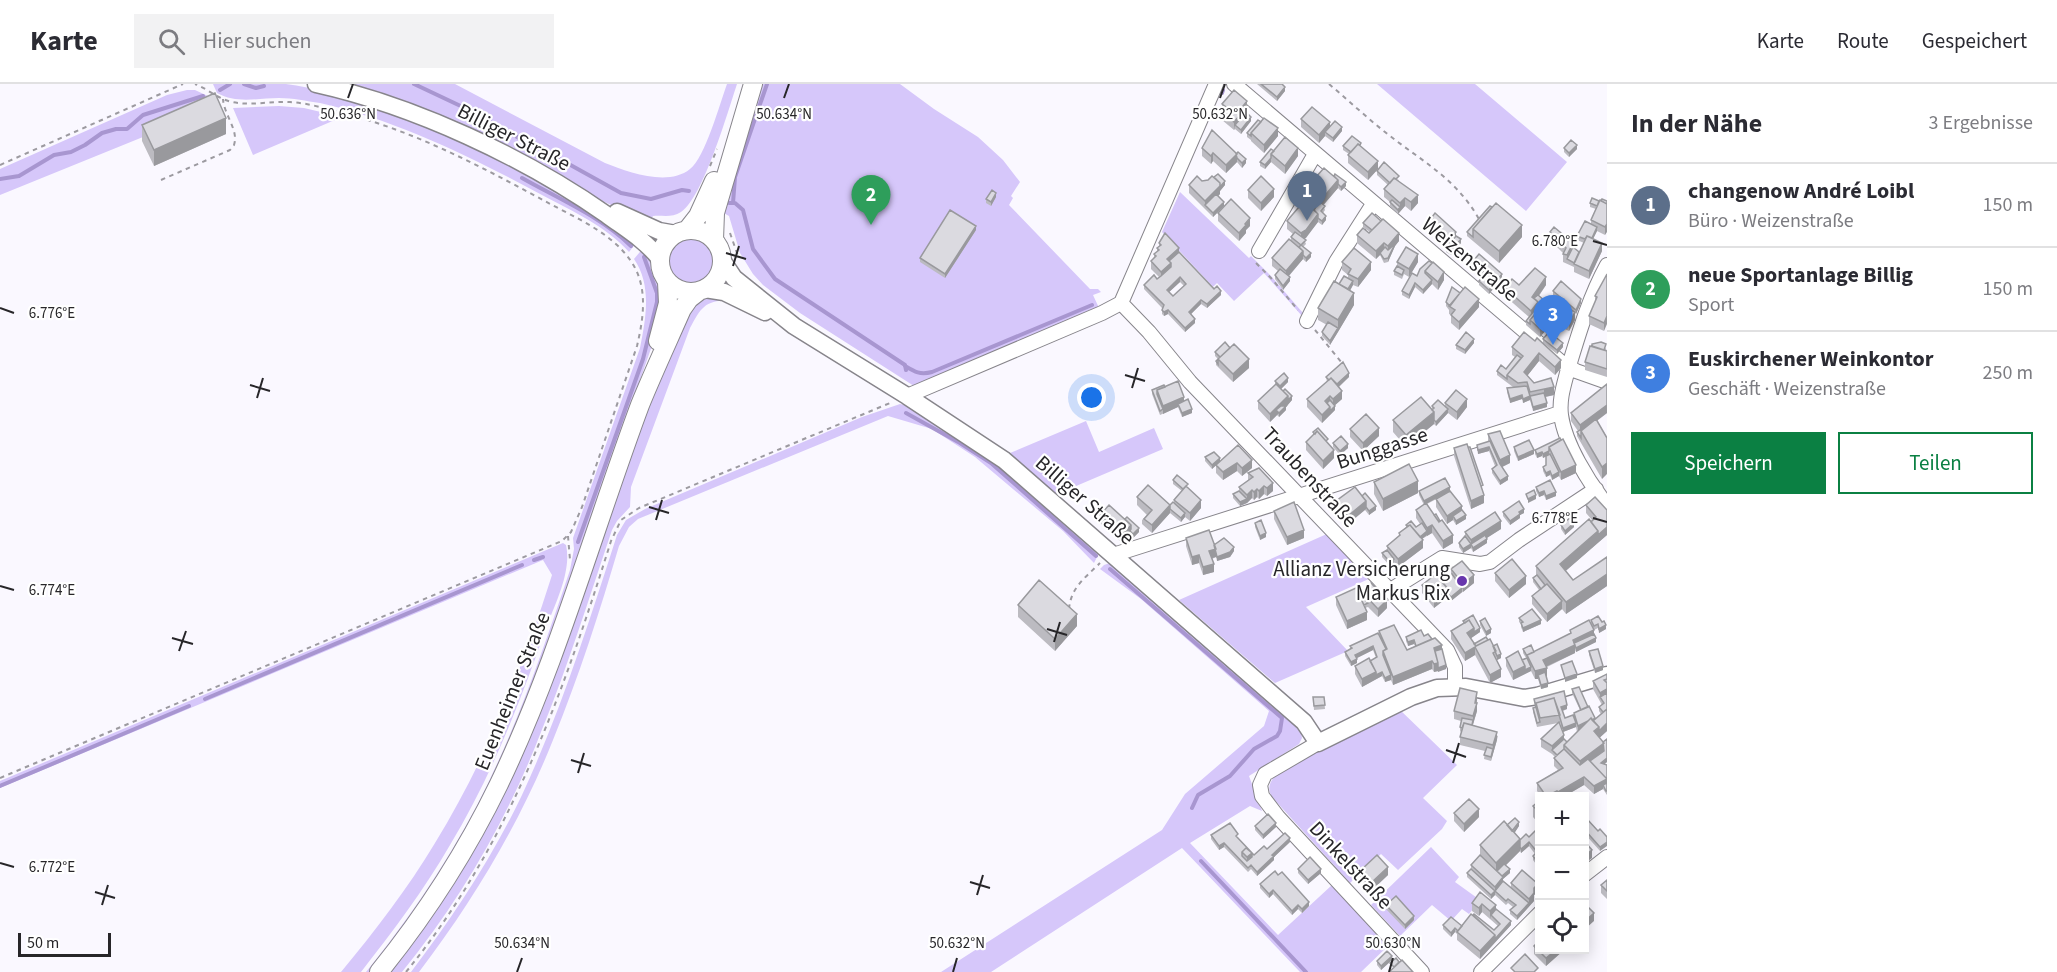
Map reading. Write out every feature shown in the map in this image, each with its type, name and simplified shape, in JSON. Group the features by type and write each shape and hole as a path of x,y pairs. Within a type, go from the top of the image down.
{"main road":[{"path":"714,240 715,213 753,84"},
{"path":"681,232 703,232 714,240 720,250 722,260 717,278 701,291 681,291 667,282 661,269 660,259 665,243 695,221 745,107"},
{"name":"Euenheimer Straße","path":"641,403 666,310 667,282"},
{"name":"Euenheimer Straße","path":"379,972 443,885 503,776 540,687 641,403 682,309 689,298 701,291"}],"street":[{"name":"Billiger Straße","path":"316,84 376,100 450,128 588,201 649,245 660,259"},
{"path":"907,396 1121,303 1216,84"},
{"name":"Weizenstraße","path":"1234,84 1569,368"},
{"path":"1266,246 1315,154"},
{"name":"Billiger Straße","path":"588,201 607,207 651,228 681,232"},
{"path":"1307,321 1336,262 1373,204"},
{"name":"Billiger Straße","path":"722,260 734,278 794,326"},
{"path":"1607,265 1584,317 1561,399 1560,413 1568,440 1607,505"},
{"name":"Billiger Straße","path":"701,291 724,292 794,326 1004,460 1304,722 1318,743"},
{"name":"Traubenstraße","path":"1121,303 1160,344 1190,382 1450,654 1455,667 1455,686"},
{"path":"1569,368 1607,381"},
{"name":"Bunggasse","path":"1112,554 1300,497 1560,413"},
{"path":"1389,591 1442,558 1480,564 1490,562 1596,489"},
{"path":"1318,743 1412,697 1437,688 1455,686 1524,698 1607,675"},
{"name":"Dinkelstraße","path":"1318,743 1265,774 1261,791 1265,802 1422,972"},
{"path":"1589,871 1607,857"},
{"path":"1481,972 1535,917"}],"path":[{"path":"0,165 183,84"},
{"path":"0,778 562,541 568,536 582,507 631,365 642,319 641,287 629,258 614,242 576,218 483,167 409,134 308,104 285,102 241,104 223,99 204,86 195,84"},
{"path":"1329,84 1386,133 1448,179 1469,202 1479,219"},
{"path":"161,180 230,150 234,145 235,133 223,99"},
{"path":"707,173 719,142"},
{"path":"715,213 727,220 741,261"},
{"path":"1266,246 1253,261 1271,278 1344,365"},
{"path":"657,501 907,396"},
{"path":"568,536 570,545 568,566"},
{"path":"1068,612 1074,589 1112,554"}],"shaded area":[{"path":"213,84 296,85 339,96 405,118 475,148 542,182 637,242 629,252 610,234 577,213 488,167 406,130 320,103 284,98 247,100 232,98 217,93"},
{"path":"342,84 455,84 605,163 636,174 671,177 690,169 696,163 727,84 737,84 714,153 698,190 689,204 678,214 653,216 649,222"},
{"path":"760,84 900,84 978,137 1003,160 1020,182 1011,196 1013,198 1009,205 1090,289 1098,289 1101,292 1093,295 1099,308 914,386 800,313 763,285 753,274 740,253 729,216 720,211"},
{"path":"1377,84 1475,84 1567,162 1526,211"},
{"path":"195,90 210,97 212,109 0,195 0,169 167,95"},
{"path":"279,106 304,108 342,117 253,155 233,108"},
{"path":"1180,192 1271,276 1303,313 1302,316 1264,273 1234,301 1217,283 1213,287 1162,232"},
{"path":"691,236 700,238 711,247 716,261 714,270 705,281 691,286 682,284 671,275 666,261 668,252 677,241"},
{"path":"644,247 651,258 654,272 662,288 654,340 537,674 511,739 471,822 408,923 370,972 366,972 422,896 472,815 489,782 533,677 570,570 574,549 573,538 640,348 646,302 640,269 634,259"},
{"path":"708,296 728,300 708,304 697,315 690,328 631,487 630,507 612,530 560,682 514,796 481,858 444,917 402,972 389,972 461,870 690,305"},
{"path":"900,404 908,406 989,456 1099,553 1094,563 1063,531 975,457 932,429 888,416 638,519 629,527 619,546 572,692 526,801 494,860 458,917 419,972 411,972 471,886 498,842 522,795 562,699 617,535 626,520 645,509 862,417"},
{"path":"1086,421 1099,452 1154,428 1163,449 1055,495 1010,453"},
{"path":"1329,533 1371,578 1306,607 1348,651 1275,683 1179,600"},
{"path":"563,543 566,545 567,566 562,587 492,766 440,862 408,910 361,972 341,972 414,876 471,779 487,746 529,644 552,575 543,560 0,788 0,781"},
{"path":"1110,563 1300,725 1302,738 1299,744 1249,776 1262,811 1250,806 1190,843 1278,935 1332,885 1389,945 1361,972 1300,972 1182,848 991,972 941,972 1162,830 1185,794 1264,726 1269,711 1141,599 1100,569"},
{"path":"1398,708 1457,765 1423,798 1447,821 1442,829 1398,870 1381,854 1350,883 1272,797 1270,784 1279,773 1292,764"},
{"path":"1431,847 1459,877 1455,882 1480,900 1469,914 1462,909 1451,921 1432,905 1400,936 1371,905"}],"building":[{"path":"1261,84 1282,84 1285,87 1277,97"},
{"path":"1234,90 1247,101 1243,106 1246,108 1234,122 1222,112 1226,107 1222,104"},
{"path":"215,93 226,118 154,150 142,125"},
{"path":"1312,107 1330,122 1319,135 1301,119"},
{"path":"1246,112 1251,117 1241,130 1235,125"},
{"path":"1264,118 1278,128 1264,145 1251,133"},
{"path":"1258,120 1261,122 1251,136 1247,133"},
{"path":"1335,121 1342,127 1333,138 1325,132"},
{"path":"1212,130 1237,154 1226,165 1213,153 1211,156 1202,148"},
{"path":"1352,136 1361,143 1351,152 1343,146"},
{"path":"1285,137 1298,148 1285,166 1271,154"},
{"path":"1571,140 1577,145 1569,153 1564,148"},
{"path":"1358,144 1378,161 1368,172 1348,155"},
{"path":"1271,149 1274,151 1265,165 1260,162"},
{"path":"1238,152 1246,159 1242,163 1237,158"},
{"path":"1384,162 1399,176 1390,183 1377,171"},
{"path":"1324,168 1338,180 1321,200 1307,187"},
{"path":"1218,174 1225,181 1220,187 1220,183 1214,177"},
{"path":"1335,174 1346,182 1341,187 1334,176"},
{"path":"1197,176 1202,181 1212,176 1220,183 1220,186 1205,201 1189,185"},
{"path":"1261,176 1274,189 1261,203 1248,190"},
{"path":"1394,178 1418,195 1411,202 1405,198 1400,203 1384,189"},
{"path":"992,190 996,193 991,202 986,199"},
{"path":"1216,194 1224,202 1213,213 1205,205"},
{"path":"1315,198 1325,206 1321,211 1326,216 1322,221 1314,210 1316,207 1311,203"},
{"path":"1592,198 1599,201 1597,206 1590,203"},
{"path":"1231,199 1250,218 1239,233 1218,213"},
{"path":"1392,200 1400,207 1398,210 1390,202"},
{"path":"1600,200 1607,204 1605,227 1591,220"},
{"path":"1304,201 1318,214 1301,233 1287,221"},
{"path":"1496,203 1522,225 1499,251 1473,229"},
{"path":"1490,206 1492,207 1473,229 1473,237 1467,232"},
{"path":"950,210 976,226 945,274 920,258"},
{"path":"1372,213 1381,221 1372,230 1363,223"},
{"path":"1435,213 1456,232 1449,240 1429,221"},
{"path":"1383,219 1399,233 1388,246 1384,243 1376,251 1357,235 1363,228 1369,233"},
{"path":"1585,221 1597,227 1592,238 1587,236 1585,239 1577,236"},
{"path":"1554,227 1573,243 1567,255 1563,254 1566,248 1550,232"},
{"path":"1295,232 1306,240 1301,245 1291,237"},
{"path":"1165,233 1179,248 1167,259 1171,263 1161,272 1151,261 1159,250 1157,248 1161,245 1159,243"},
{"path":"1456,236 1461,239 1451,251 1446,248"},
{"path":"1587,236 1602,243 1589,271 1574,264"},
{"path":"1289,239 1303,251 1286,271 1272,258"},
{"path":"1395,244 1388,258 1384,259 1380,253 1385,247 1388,250"},
{"path":"1301,245 1311,253 1306,258 1299,247"},
{"path":"1406,247 1418,254 1409,269 1397,262"},
{"path":"1573,247 1579,252 1574,263 1567,259"},
{"path":"1354,248 1371,262 1358,279 1348,274 1351,269 1342,262"},
{"path":"1179,252 1214,289 1217,286 1221,291 1207,304 1201,300 1189,312 1195,319 1185,328 1168,310 1164,312 1162,310 1164,305 1144,285 1154,275 1157,279 1171,267 1169,261","holes":["1180,277 1186,284 1173,296 1167,290"]},
{"path":"1479,254 1502,274 1489,290 1479,281 1486,273 1482,270 1480,273 1470,265"},
{"path":"1429,261 1432,263 1425,273 1432,280 1423,290 1415,283 1409,295 1402,291 1412,273 1417,276 1420,269"},
{"path":"1433,262 1444,272 1438,282 1425,271"},
{"path":"1397,266 1404,270 1402,275 1394,271"},
{"path":"1535,268 1546,277 1532,297 1538,302 1531,311 1505,288 1512,279 1519,285"},
{"path":"1280,269 1290,277 1283,286 1275,275"},
{"path":"1607,274 1607,316 1604,323 1589,316 1597,297 1595,296"},
{"path":"1344,276 1353,281 1348,289 1339,284"},
{"path":"1334,281 1354,293 1338,320 1318,308"},
{"path":"1561,281 1581,299 1576,310 1553,291"},
{"path":"1452,287 1460,293 1450,306 1446,302"},
{"path":"1465,287 1479,299 1459,322 1451,315 1455,310 1449,306"},
{"path":"1538,295 1552,307 1554,304 1560,308 1556,321 1553,314 1543,305 1530,320 1530,324 1526,321 1538,306 1534,298"},
{"path":"1543,305 1553,314 1540,329 1530,320"},
{"path":"1561,305 1575,312 1569,323 1556,317"},
{"path":"1328,322 1338,328 1330,341 1322,332"},
{"path":"1466,332 1474,339 1465,350 1456,345"},
{"path":"1524,332 1535,341 1537,338 1561,360 1555,367 1539,353 1524,372 1534,383 1551,378 1554,387 1530,392 1527,382 1518,383 1507,375 1523,356 1512,347"},
{"path":"1549,332 1563,343 1557,350 1543,339"},
{"path":"1225,342 1230,348 1218,359 1220,357 1215,352"},
{"path":"1601,342 1606,344 1604,350 1592,346 1592,344"},
{"path":"1234,344 1249,359 1233,374 1218,359"},
{"path":"1590,346 1607,351 1607,369 1585,362"},
{"path":"1517,355 1521,358 1507,375 1507,379 1497,371 1501,365 1506,369"},
{"path":"1343,362 1349,373 1337,384 1331,378 1329,380 1326,377"},
{"path":"1284,373 1288,378 1280,386 1275,381"},
{"path":"1331,378 1342,391 1333,399 1330,396 1325,401 1330,407 1322,415 1307,399"},
{"path":"1178,381 1184,397 1163,406 1157,390"},
{"path":"1276,384 1288,396 1270,414 1258,401"},
{"path":"1607,384 1607,405 1580,425 1571,413"},
{"path":"1164,385 1165,387 1157,390 1163,409 1160,411 1152,390"},
{"path":"1527,386 1530,396 1523,399 1522,395 1510,399 1507,388"},
{"path":"1285,389 1292,396 1288,400 1288,396 1283,391"},
{"path":"1456,390 1467,399 1457,412 1445,403"},
{"path":"1544,393 1547,403 1533,407 1530,396"},
{"path":"1421,397 1434,412 1406,435 1393,420"},
{"path":"1188,399 1192,409 1182,413 1178,404"},
{"path":"1330,400 1335,406 1330,411 1327,403"},
{"path":"1438,400 1448,409 1436,422 1432,406"},
{"path":"1281,406 1286,406 1279,413 1276,410"},
{"path":"1366,414 1379,428 1363,443 1350,429"},
{"path":"1596,419 1607,438 1607,463 1602,467 1581,431"},
{"path":"1592,422 1581,431 1581,438 1577,432"},
{"path":"1318,428 1328,439 1326,441 1317,431 1315,434 1313,432"},
{"path":"1317,431 1334,450 1323,461 1306,442"},
{"path":"1500,431 1510,455 1500,460 1488,434"},
{"path":"1341,436 1348,444 1340,451 1333,443"},
{"path":"1560,438 1561,440 1549,447 1549,451 1537,454 1535,450"},
{"path":"1563,439 1576,465 1561,472 1549,447"},
{"path":"1529,440 1534,450 1518,457 1514,447"},
{"path":"1490,441 1508,476 1500,481 1492,469 1497,465 1489,447 1478,450 1477,445"},
{"path":"1467,444 1484,495 1471,501 1454,448"},
{"path":"1238,445 1252,460 1242,468 1237,463 1223,472 1216,465"},
{"path":"1468,447 1470,447 1483,485 1481,486"},
{"path":"1214,452 1220,458 1212,465 1205,457"},
{"path":"1550,454 1559,472 1552,476 1550,471 1546,473 1543,467 1546,465 1546,456"},
{"path":"1409,464 1418,481 1383,499 1374,482"},
{"path":"1259,468 1273,483 1267,488 1264,486 1259,491 1252,490 1247,495 1239,487 1253,477 1248,473"},
{"path":"1177,475 1188,484 1183,489 1173,480"},
{"path":"1445,478 1450,487 1424,501 1419,491"},
{"path":"1550,480 1556,492 1546,496 1544,491 1539,493 1536,487"},
{"path":"1148,485 1170,505 1152,525 1144,519 1152,510 1137,497"},
{"path":"1186,486 1201,500 1190,513 1174,500"},
{"path":"1355,487 1366,501 1348,516 1336,501"},
{"path":"1534,490 1536,495 1528,499 1526,494"},
{"path":"1239,491 1247,499 1240,502 1233,494"},
{"path":"1450,491 1462,506 1447,516 1436,499"},
{"path":"1365,493 1376,506 1369,511 1362,496"},
{"path":"1595,497 1607,510 1607,527 1598,535 1598,531 1591,522 1596,517 1586,505"},
{"path":"1519,501 1524,509 1510,521 1503,512"},
{"path":"1173,502 1185,513 1181,518 1170,509"},
{"path":"1294,502 1304,530 1287,537 1274,511"},
{"path":"1426,503 1439,522 1442,520 1453,535 1443,541 1432,525 1427,528 1416,510"},
{"path":"1109,505 1131,525 1122,535 1100,515"},
{"path":"1462,510 1466,515 1456,521 1453,516"},
{"path":"1495,512 1501,521 1471,540 1465,532"},
{"path":"1127,517 1139,528 1133,534 1130,531 1131,525 1125,519"},
{"path":"1570,518 1574,523 1565,531 1561,525"},
{"path":"1589,519 1598,531 1560,564 1573,580 1607,557 1607,574 1566,602 1536,566"},
{"path":"1261,520 1266,533 1260,536 1255,523"},
{"path":"1411,521 1416,527 1422,523 1427,531 1420,537 1410,525 1406,525"},
{"path":"1410,525 1423,540 1398,559 1387,546"},
{"path":"1209,530 1216,549 1209,551 1214,564 1203,567 1199,555 1192,557 1186,538"},
{"path":"1485,535 1487,539 1473,548 1471,544"},
{"path":"1465,536 1471,544 1463,549 1459,543"},
{"path":"1224,538 1234,547 1230,552 1217,557 1214,545"},
{"path":"1387,550 1394,559 1390,562 1382,553"},
{"path":"1512,559 1526,576 1509,590 1495,573"},
{"path":"1462,561 1474,575 1463,584 1451,569"},
{"path":"1436,574 1448,589 1434,600 1422,585"},
{"path":"1452,574 1462,588 1451,597 1442,582"},
{"path":"1537,575 1545,585 1541,589 1533,578"},
{"path":"1039,580 1077,614 1055,639 1018,605"},
{"path":"1371,583 1387,600 1378,609 1362,592"},
{"path":"1547,584 1562,601 1547,614 1532,596"},
{"path":"1356,588 1367,612 1347,621 1336,597"},
{"path":"1532,609 1541,620 1523,628 1521,623 1523,622 1519,618"},
{"path":"1473,615 1480,628 1474,632 1469,620 1465,623 1463,621"},
{"path":"1598,616 1606,625 1599,629 1598,624 1594,626 1591,620"},
{"path":"1485,618 1491,629 1486,632 1480,621"},
{"path":"1469,620 1474,628 1467,633 1476,646 1490,639 1496,651 1493,653 1501,669 1490,675 1475,647 1465,653 1451,631"},
{"path":"1589,620 1594,630 1573,640 1575,645 1543,660 1547,668 1535,671 1527,655 1571,633 1570,630"},
{"path":"1394,625 1407,650 1435,638 1442,645 1434,648 1438,663 1434,664 1432,661 1393,677 1383,651 1387,649 1379,631"},
{"path":"1421,630 1424,636 1428,634 1432,639 1416,646 1414,640 1408,642 1406,637"},
{"path":"1378,633 1386,649 1383,655 1391,675 1385,678 1382,672 1376,675 1370,661 1377,657 1373,646 1355,655 1357,659 1351,662 1345,652 1352,648 1350,646"},
{"path":"1594,634 1596,638 1576,648 1574,643"},
{"path":"1486,637 1488,640 1476,646 1474,644"},
{"path":"1497,644 1501,654 1497,656 1493,646"},
{"path":"1531,645 1534,652 1527,656 1523,649"},
{"path":"1442,649 1446,665 1438,668 1435,651"},
{"path":"1598,649 1603,666 1595,669 1589,651"},
{"path":"1518,651 1525,666 1513,672 1506,658"},
{"path":"1369,658 1376,672 1362,679 1355,666"},
{"path":"1527,658 1531,667 1525,670 1522,660"},
{"path":"1572,661 1577,674 1565,678 1561,665"},
{"path":"1545,672 1548,683 1541,685 1538,675"},
{"path":"1607,674 1607,679 1604,680 1607,683 1607,689 1600,693 1593,681"},
{"path":"1579,687 1588,707 1581,710 1572,689"},
{"path":"1460,688 1477,692 1475,703 1477,703 1473,716 1454,711"},
{"path":"1564,691 1567,705 1561,707 1565,718 1573,715 1576,723 1563,728 1554,698 1536,703 1536,707 1534,699"},
{"path":"1607,693 1607,709 1603,712 1599,707 1604,703 1600,697"},
{"path":"1313,697 1324,697 1325,705 1314,706"},
{"path":"1554,698 1560,715 1540,718 1536,703"},
{"path":"1589,706 1595,718 1578,726 1574,713"},
{"path":"1536,707 1540,722 1537,723 1533,708"},
{"path":"1607,709 1607,723 1599,731 1599,727 1593,721"},
{"path":"1462,718 1473,720 1472,725 1464,723 1462,728 1460,727"},
{"path":"1591,718 1599,727 1594,731 1604,743 1580,761 1564,745"},
{"path":"1559,722 1564,735 1552,746 1541,739"},
{"path":"1464,723 1497,732 1493,745 1460,737"},
{"path":"1564,739 1567,742 1564,749 1557,755 1552,750"},
{"path":"1607,739 1607,758 1601,763 1607,765 1607,779 1590,761 1604,751 1603,742"},
{"path":"1487,747 1493,749 1491,757 1484,755"},
{"path":"1564,749 1580,765 1588,759 1607,779 1594,786 1584,777 1558,792 1543,792 1537,783 1563,768 1554,758"},
{"path":"1469,799 1479,809 1464,824 1454,813"},
{"path":"1268,814 1276,823 1263,835 1255,826"},
{"path":"1515,818 1519,822 1512,831 1507,825"},
{"path":"1504,821 1520,839 1496,863 1480,845"},
{"path":"1589,821 1607,837 1607,842 1600,847 1589,835"},
{"path":"1230,823 1238,834 1236,836 1254,855 1264,846 1267,849 1285,833 1290,838 1257,872 1251,865 1248,868 1224,843 1219,846 1211,835","holes":["1246,848 1252,853 1252,857 1247,861 1242,856"]},
{"path":"1535,831 1535,849 1529,842 1521,849 1520,840 1526,834 1529,837"},
{"path":"1246,848 1252,853 1247,857 1242,852"},
{"path":"1377,855 1388,867 1371,883 1360,871"},
{"path":"1480,855 1503,877 1495,887 1471,865"},
{"path":"1310,857 1321,869 1308,880 1298,869"},
{"path":"1504,864 1510,869 1502,876 1497,871"},
{"path":"1471,869 1495,891 1491,895 1467,873"},
{"path":"1522,870 1535,881 1534,893 1529,899 1511,883"},
{"path":"1275,871 1278,875 1282,872 1309,902 1302,909 1298,905 1292,911 1273,890 1269,894 1260,884"},
{"path":"1607,880 1607,891 1601,885"},
{"path":"1503,881 1529,903 1517,916 1510,910 1516,905 1508,899 1506,901 1495,891"},
{"path":"1480,892 1496,905 1490,911 1482,904 1479,908 1472,903"},
{"path":"1396,896 1414,916 1405,925 1386,905"},
{"path":"1589,908 1594,913 1589,918"},
{"path":"1496,909 1511,921 1495,939 1495,935 1473,915 1494,930 1500,924 1491,915"},
{"path":"1471,914 1495,935 1480,951 1457,932"},
{"path":"1451,917 1462,926 1458,931 1455,928 1451,933 1443,925"},
{"path":"1387,951 1392,956 1381,966 1377,961"},
{"path":"1525,954 1538,968 1534,972 1515,972 1511,968"},
{"path":"1396,958 1399,962 1394,967 1390,963"},
{"path":"1402,960 1413,972 1389,972"}],"waterway":[{"path":"220,90 230,84"},
{"path":"244,84 256,88 264,86"},
{"path":"414,84 467,109 621,193 651,199 682,190 689,191"},
{"path":"733,203 735,177 767,84"},
{"path":"0,179 19,176 54,155 71,152 85,145 102,133 127,129 143,115 203,96"},
{"path":"522,178 593,217 631,246"},
{"path":"729,203 735,203 743,210 753,249 775,279 905,365 906,370"},
{"path":"578,542 643,359 657,302 657,293 644,257"},
{"path":"905,366 918,372 932,372 1092,305"},
{"path":"906,413 991,463 1096,556"},
{"path":"534,560 543,557"},
{"path":"205,699 522,565"},
{"path":"1110,569 1282,718 1277,736 1254,749 1230,776 1198,795 1192,808"},
{"path":"0,786 189,706"},
{"path":"1201,861 1306,972"}],"place":[{"name":"changenow André Loibl","path":"1307,221"},
{"name":"neue Sportanlage Billig","path":"871,225"},
{"name":"Euskirchener Weinkontor","path":"1553,345"},
{"name":"Allianz Versicherung Markus Rix","path":"1462,581"}]}
